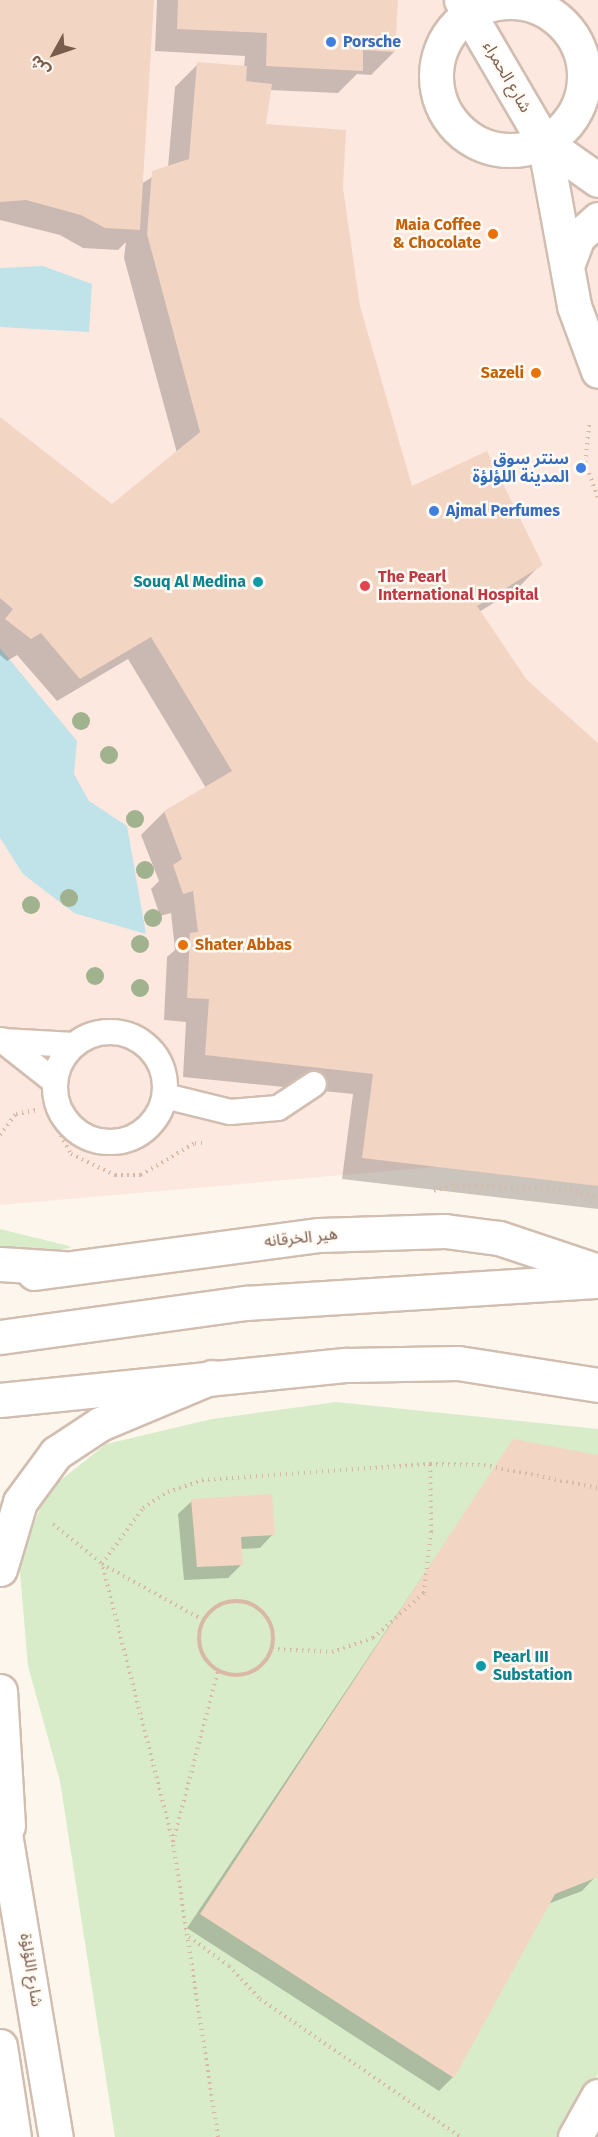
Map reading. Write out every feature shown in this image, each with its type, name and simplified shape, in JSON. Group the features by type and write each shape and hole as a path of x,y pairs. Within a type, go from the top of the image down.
{"street":[{"path":"519,2 551,14 575,39 585,72 579,105 544,142 515,150 486,146 460,130 442,106 437,62 448,34 466,7 519,2"},
{"name":"شارع الحمراء","path":"466,7 544,142 568,263 574,306 598,371"},
{"name":"شارع الحمراء","path":"544,142 598,180"},
{"path":"568,263 578,237 598,219"},
{"name":"هير الخرقانه","path":"0,1279 62,1268 319,1234 445,1231 499,1238 598,1272"},
{"path":"0,1264 62,1268"},
{"path":"0,1337 246,1303 598,1281"},
{"path":"0,1400 212,1377 458,1363 598,1385"},
{"path":"0,1569 20,1502 56,1453 100,1424 212,1377"},
{"name":"شارع اللؤلؤة","path":"0,1692 4,1817 56,2137"},
{"path":"0,2046 14,2137"},
{"path":"575,2137 598,2096"}],"lane":[{"path":"109,1031 128,1035 157,1059 165,1096 147,1128 131,1139 103,1142 76,1131 63,1118 54,1081 1,1040 74,1045 109,1031"},
{"path":"54,1081 74,1045"},
{"path":"165,1096 230,1112 278,1108 314,1084"}],"path":[{"path":"589,425 585,462 598,498"},
{"path":"0,1135 16,1114 46,1109 71,1154 114,1175 141,1175 195,1143 216,1143"},
{"path":"272,1649 332,1652 373,1638 424,1593 431,1532 430,1464"},
{"path":"102,1564 143,1509 168,1492 201,1480 430,1464 484,1465 598,1488"},
{"path":"50,1520 102,1564 203,1620"},
{"path":"102,1564 173,1842 218,2137"},
{"path":"229,1601 250,1603 273,1627 272,1649 250,1673 218,1670 202,1654 203,1620 229,1601"},
{"path":"173,1842 218,1670"},
{"path":"188,1937 229,1966 260,1999 461,2137"}],"shaded area":[{"path":"0,0 598,0 598,1170 504,1161 0,1205"}],"green space":[{"path":"0,1229 69,1246 71,1248 0,1259"},
{"path":"336,1402 598,1429 598,2074 559,2137 115,2137 60,1781 28,1666 19,1561 47,1491 106,1444 212,1419"}],"water":[{"path":"43,266 92,284 89,332 0,327 0,268"},
{"path":"0,648 77,741 74,774 89,801 127,826 146,934 74,913 23,874 0,838"}],"building":[{"path":"0,0 154,0 140,230 105,228 81,215 26,200 0,202"},
{"name":"Porsche","path":"178,0 398,0 395,52 363,50 363,71 266,66 267,33 177,29"},
{"name":"Souq Al Medina","path":"197,62 247,66 246,81 272,84 266,124 346,130 343,188 360,306 412,486 487,451 543,565 477,606 527,680 598,743 598,1186 362,1158 373,1074 205,1055 209,999 187,998 190,933 198,932 193,891 183,894 173,865 182,859 164,811 232,771 151,637 80,679 41,633 31,639 5,619 13,609 0,598 0,417 112,504 200,432 147,234 152,171 189,159"},
{"name":"Pearl III Substation","path":"513,1439 598,1455 598,1877 555,1894 454,2078 200,1914"},
{"path":"272,1494 275,1535 241,1537 243,1565 197,1567 191,1499"}],"place":[{"name":"Porsche","path":"331,42"},
{"name":"Maia Coffee & Chocolate","path":"493,234"},
{"name":"Sazeli","path":"536,373"},
{"name":"سنتر سوق المدينة اللؤلؤة","path":"581,468"},
{"name":"Ajmal Perfumes","path":"434,511"},
{"name":"Souq Al Medina","path":"258,582"},
{"name":"The Pearl International Hospital","path":"365,586"},
{"name":"Shater Abbas","path":"183,945"},
{"name":"Pearl III Substation","path":"481,1666"}]}
